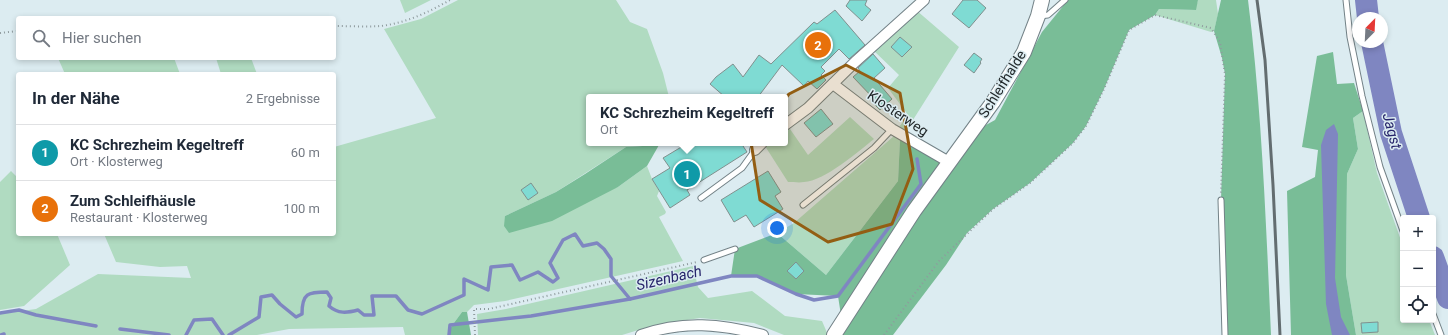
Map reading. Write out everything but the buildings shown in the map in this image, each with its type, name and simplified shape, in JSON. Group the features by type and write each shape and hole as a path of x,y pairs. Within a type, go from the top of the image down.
{"main road":[{"name":"Schleifhalde","path":"834,335 914,211 993,102 1024,52 1038,16 1042,0"}],"street":[{"path":"788,123 808,108 924,0"},
{"name":"Klosterweg","path":"833,84 892,129 949,162"},
{"path":"641,335 658,329 703,324 737,328 763,335"}],"lane":[{"path":"1038,16 1048,15 1065,0"},
{"path":"1346,0 1350,36 1362,96 1380,167 1400,223"},
{"path":"803,205 874,148 892,129"},
{"path":"701,198 742,168 758,147"},
{"path":"1221,200 1225,335"},
{"path":"704,260 735,250"},
{"path":"1436,322 1441,335"}],"path":[{"path":"336,26 380,26 400,22 428,13 450,0"},
{"path":"884,335 939,261 993,209 1030,183 1073,143 1086,126 1104,89 1129,30 1155,15 1211,28 1220,42 1225,74 1221,200"},
{"path":"0,33 16,31"},
{"path":"475,335 474,309 489,309 704,260"}],"highlighted area":[{"path":"846,65 900,93 913,169 892,224 828,242 760,200 751,142 789,94"}],"green space":[{"path":"400,0 431,0 405,13"},
{"path":"458,0 616,0 630,22 647,29 663,73 668,94 586,94 586,146 642,146 626,147 556,192 505,216 618,187 647,166 659,191 657,196 666,212 659,217 683,261 505,301 474,305 467,312 462,312 451,327 448,335 405,335 403,327 289,329 257,335 0,335 0,314 36,309 98,274 191,278 187,266 160,267 116,262 105,236 336,236 336,146 436,118 384,29 421,19"},
{"path":"1068,0 1198,0 1196,10 1159,9 1155,15 1129,30 1104,89 1086,126 1073,143 1030,183 993,209 967,233 946,265 893,335 839,335 919,212 977,130 995,120 1042,32"},
{"path":"1198,0 1216,0 1218,14 1214,31 1211,32 1155,15 1159,9 1195,10"},
{"path":"1221,0 1248,0 1260,125 1271,335 1225,335 1221,200 1225,74 1214,31"},
{"path":"916,10 959,47 906,131 899,127 908,115 888,88 899,75 872,49"},
{"path":"1333,52 1337,84 1354,83 1363,111 1353,118 1358,149 1347,174 1346,275 1356,335 1291,335 1287,191 1315,177 1318,150 1302,147 1317,56"},
{"path":"59,60 175,60 179,72 64,72"},
{"path":"217,60 252,60 256,72 220,72"},
{"path":"1363,111 1377,173 1400,238 1400,323 1430,323 1435,335 1356,335 1346,275 1347,174 1358,149 1353,118"},
{"path":"850,117 874,139 831,171 821,177 804,182 788,182 765,146 788,146 788,130 790,129 808,155"},
{"path":"894,136 900,139 898,181 826,275 777,233 794,223"},
{"path":"900,139 949,162 842,322 838,296 796,294 757,276 731,276 735,249 777,233 826,275 898,181"},
{"path":"658,146 647,166 618,187 552,221 509,233 504,226 505,216 556,192 626,147"},
{"path":"11,171 16,176 16,236 58,236 70,265 24,306 0,310 0,182"},
{"path":"693,266 698,287 708,298 752,291 785,316 822,321 828,335 784,335 754,323 700,318 655,325 622,335 478,335 477,314 506,309"},
{"path":"462,312 467,312 471,335 448,335 451,327"}],"water":[{"path":"1334,124 1338,134 1335,278 1341,317 1350,335 1332,335 1326,304 1321,145 1326,130"}],"waterway":[{"name":"Jagst","path":"1366,0 1367,12"},
{"name":"Jagst","path":"1373,48 1391,133 1418,215"},
{"name":"Sizenbach","path":"229,335 259,317 261,297 272,295 280,304 296,317 302,314 303,302 307,295 315,292 327,292 331,298 329,306 339,312 358,310 364,315 374,315 372,296 396,296 408,310 422,314 464,295 464,279 488,290 491,267 512,265 520,280 538,272 553,282 558,278 550,263 563,240 575,234 583,246 597,243 604,249 611,259 611,276 630,299 731,276 757,276 796,294 814,300 838,296 921,184 917,159"},
{"name":"Jagst","path":"1436,265 1448,298"},
{"path":"449,335 450,325 531,316 630,299"},
{"name":"Sizenbach","path":"0,313 19,310 36,315 96,326"},
{"name":"Sizenbach","path":"186,335 194,320 212,319 223,335"},
{"name":"Sizenbach","path":"120,329 169,335"},
{"name":"Sizenbach","path":"1,335 4,335"}],"railway":[{"path":"1257,0 1265,60 1280,335"}],"place":[{"name":"Zum Schleifhäusle","path":"818,45"},
{"name":"KC Schrezheim Kegeltreff","path":"687,174"}]}
